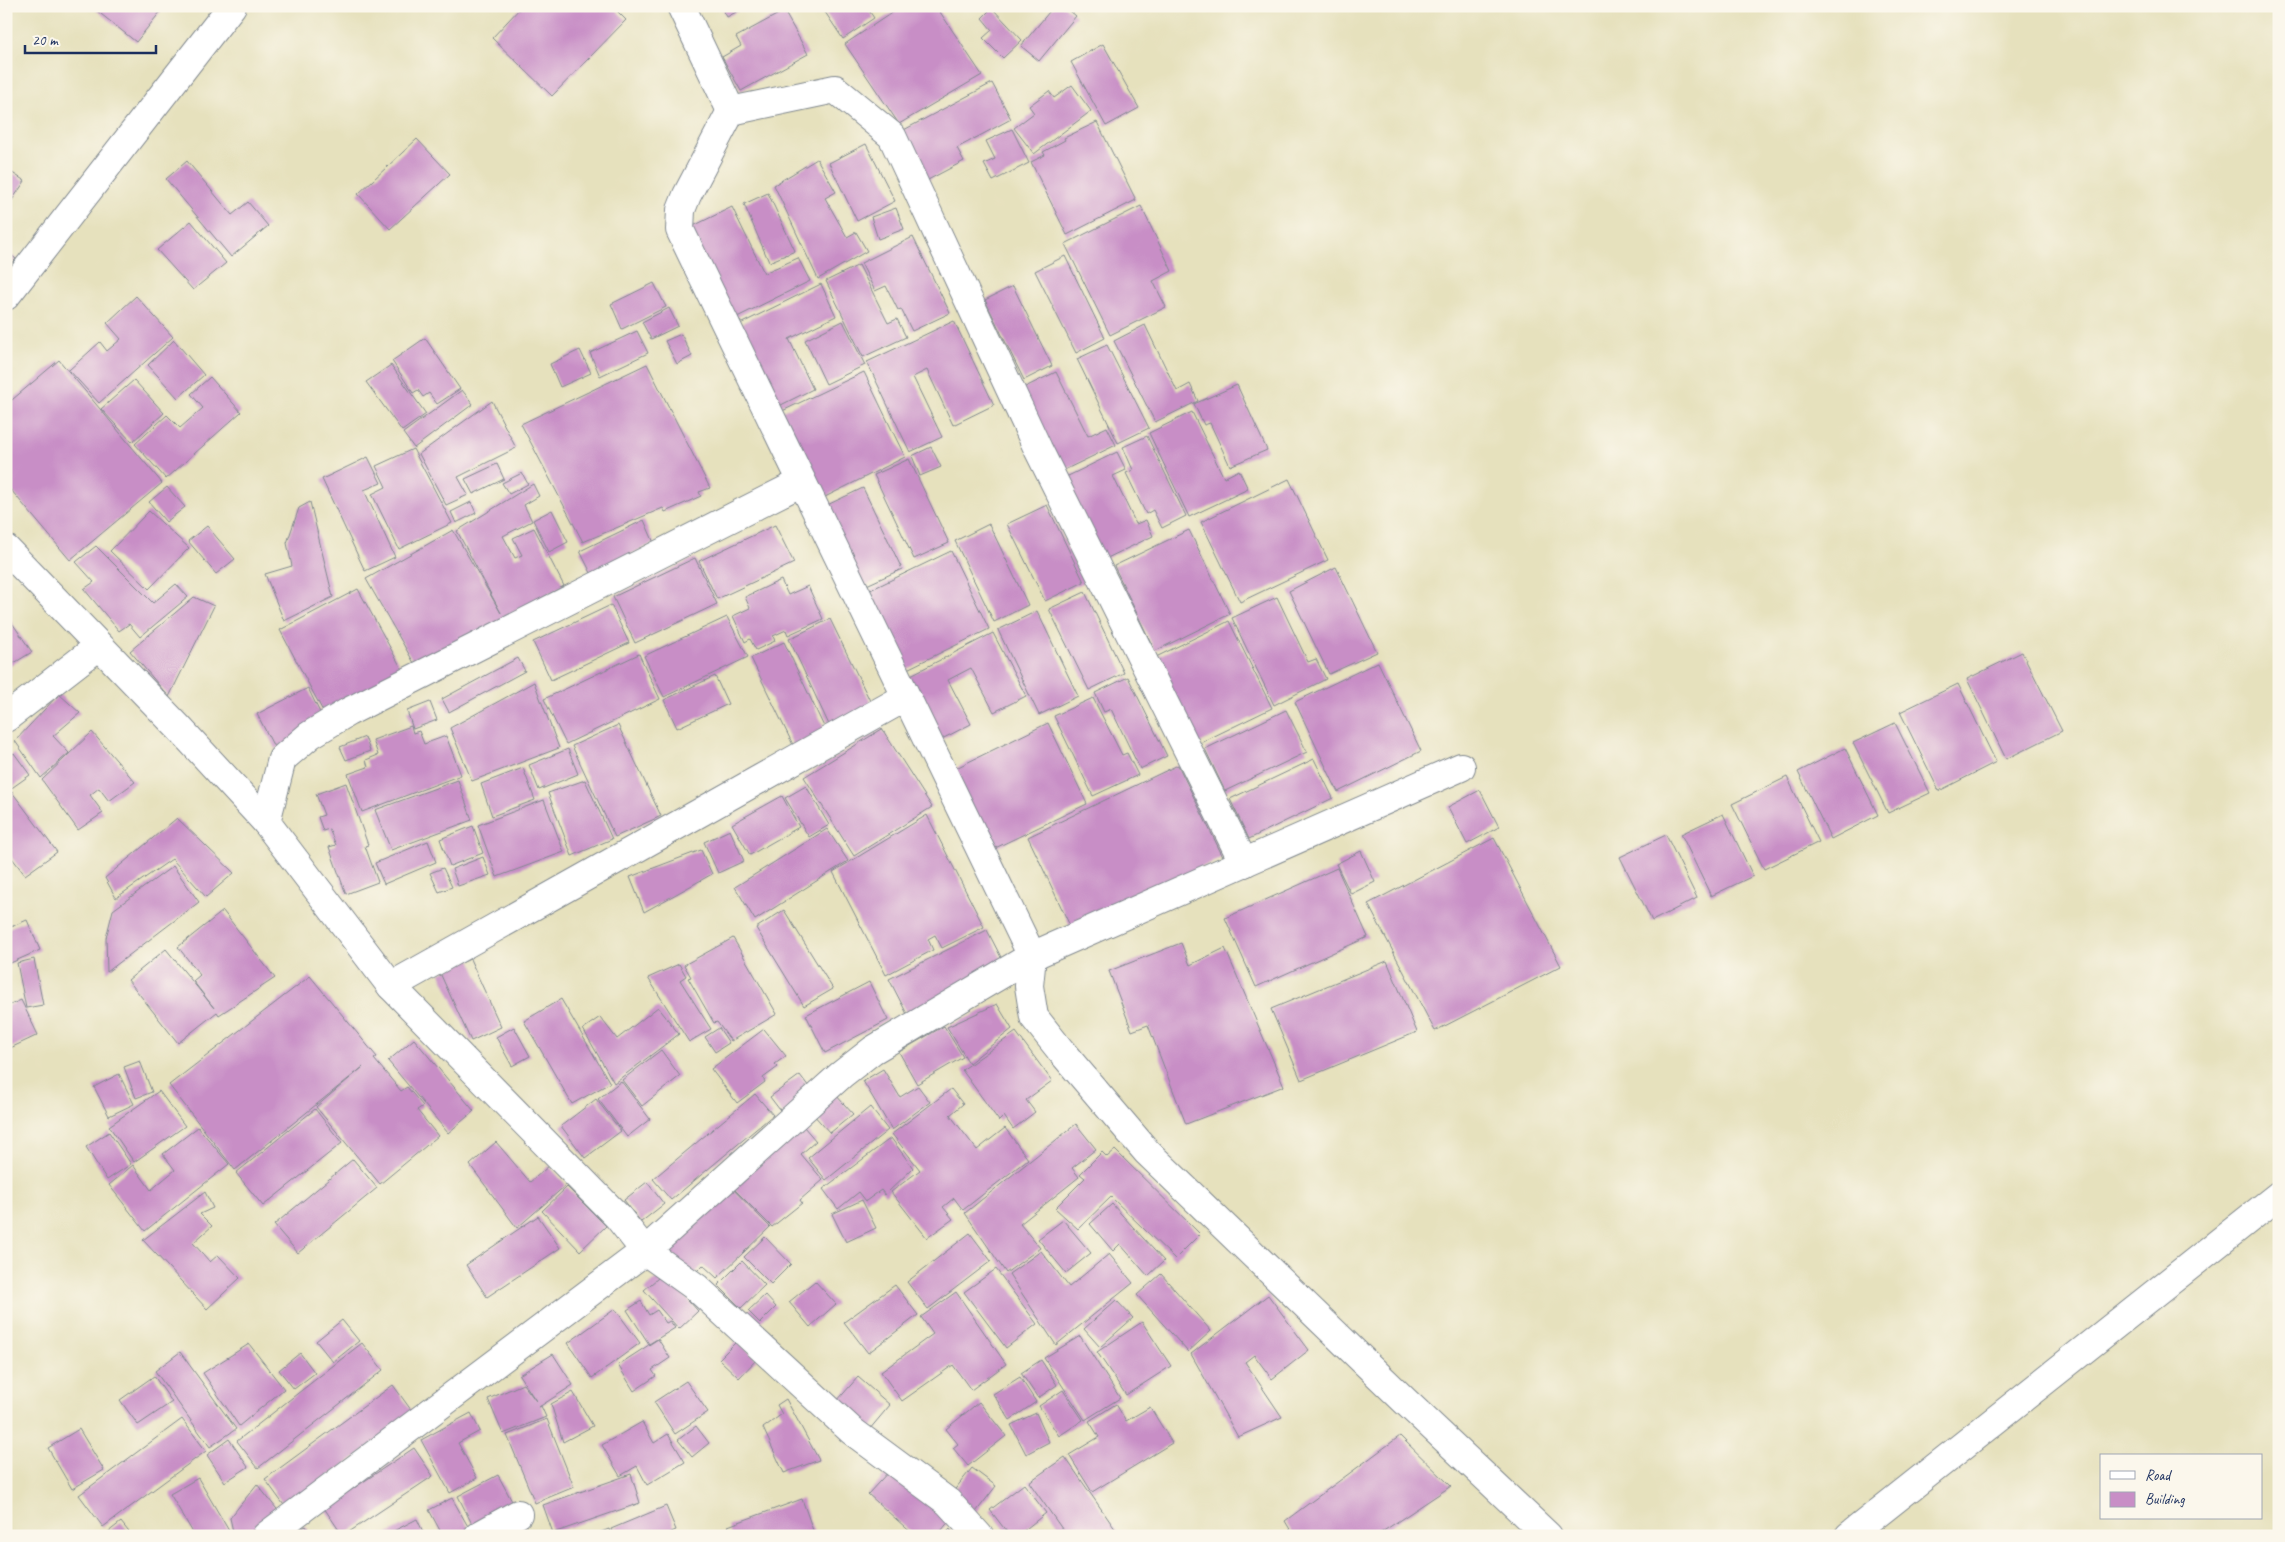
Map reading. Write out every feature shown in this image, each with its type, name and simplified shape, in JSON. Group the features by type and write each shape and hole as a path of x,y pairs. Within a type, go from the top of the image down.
{"street":[{"path":"6,296 232,6"},
{"path":"681,6 731,111"},
{"path":"731,111 835,90 892,136 1038,448 1244,863"},
{"path":"731,111 684,203 681,210 680,230 1032,956 1029,986 1034,1017 1147,1152 1548,1536"},
{"path":"257,813 282,759 310,735 348,712 802,482"},
{"path":"6,549 179,728 257,813 391,986 618,1217 645,1251 698,1288 852,1431 948,1502 979,1536"},
{"path":"6,718 99,646"},
{"path":"391,986 906,697"},
{"path":"266,1536 645,1251 841,1075 873,1050 1032,956 1461,767"},
{"path":"1849,1536 2279,1195"},
{"path":"478,1536 518,1514"}],"building":[{"path":"91,6 165,6 136,42"},
{"path":"522,6 612,6 626,20 552,96 492,38"},
{"path":"721,6 747,6 727,17"},
{"path":"821,6 866,6 874,18 843,39"},
{"path":"902,6 936,6 982,75 899,124 845,44"},
{"path":"1054,6 1064,6 1076,16 1039,61 1021,46"},
{"path":"992,8 1022,40 1003,58 983,38 992,30 982,18"},
{"path":"784,11 808,54 741,91 722,57 741,46 736,37"},
{"path":"1103,44 1139,108 1106,126 1071,62"},
{"path":"992,83 1011,119 957,148 964,161 926,181 900,132"},
{"path":"1072,85 1091,111 1034,154 1014,128 1034,113 1029,106 1049,91 1054,98"},
{"path":"1097,122 1136,200 1067,235 1031,162 1045,155 1043,152 1065,140 1064,138"},
{"path":"1012,129 1029,163 993,181 984,164 995,159 986,141"},
{"path":"417,139 450,174 390,229 358,194"},
{"path":"866,144 895,201 857,221 829,163"},
{"path":"817,159 836,192 825,198 847,237 856,232 867,251 818,279 774,185"},
{"path":"187,161 232,215 248,202 268,226 231,257 166,179"},
{"path":"6,169 25,181 6,209"},
{"path":"768,193 795,251 769,262 744,204"},
{"path":"1141,206 1172,271 1153,281 1166,307 1110,335 1065,244"},
{"path":"732,207 764,273 798,258 810,281 729,321 689,228"},
{"path":"896,208 904,229 878,239 871,217"},
{"path":"191,221 226,263 193,290 157,250"},
{"path":"913,237 950,313 912,331 901,309 898,310 886,286 875,291 861,263"},
{"path":"6,251 16,259 6,269"},
{"path":"1065,256 1105,338 1076,353 1035,271"},
{"path":"859,265 888,323 897,319 906,337 863,357 826,281"},
{"path":"654,283 666,307 622,329 611,304"},
{"path":"821,284 836,316 789,339 813,389 775,408 736,326"},
{"path":"1013,286 1052,366 1024,380 985,300"},
{"path":"136,296 173,337 99,403 69,370 100,342 107,351 121,339 107,323"},
{"path":"669,308 678,326 651,339 642,322"},
{"path":"843,321 865,365 826,384 805,340"},
{"path":"954,321 994,405 953,425 927,370 913,377 942,437 910,452 867,362"},
{"path":"1145,325 1177,391 1190,384 1198,401 1155,422 1114,341"},
{"path":"637,331 648,353 600,376 590,353"},
{"path":"681,334 692,356 677,364 665,341"},
{"path":"425,338 460,389 437,404 429,393 423,397 418,390 413,393 392,361"},
{"path":"174,340 204,375 178,398 148,365"},
{"path":"1107,345 1149,428 1118,443 1077,359"},
{"path":"580,350 591,373 560,387 550,364"},
{"path":"59,360 162,483 70,560 6,484 6,405"},
{"path":"647,364 710,488 699,492 701,496 665,512 663,508 583,542 521,424"},
{"path":"391,365 426,414 402,431 366,382"},
{"path":"864,372 905,457 817,501 776,414"},
{"path":"1056,372 1088,436 1107,427 1116,445 1060,472 1019,390"},
{"path":"210,377 241,412 166,479 135,444 167,415 180,428 203,408 191,394"},
{"path":"134,380 164,413 132,442 101,409"},
{"path":"1237,385 1267,450 1230,466 1210,423 1204,425 1194,404"},
{"path":"462,390 473,404 414,448 403,433"},
{"path":"492,401 516,448 458,477 468,495 446,505 419,454"},
{"path":"1192,412 1224,478 1239,470 1248,489 1189,517 1149,433"},
{"path":"1147,436 1186,516 1162,528 1153,510 1146,514 1126,473 1133,470 1123,447"},
{"path":"931,447 941,467 920,476 912,456"},
{"path":"413,449 452,523 399,549 372,494 386,487 376,466"},
{"path":"1117,452 1126,470 1113,476 1136,524 1146,520 1153,536 1101,561 1062,479"},
{"path":"368,457 381,483 364,490 395,557 365,571 322,479"},
{"path":"909,459 949,543 914,559 874,475"},
{"path":"497,464 504,479 473,494 465,479"},
{"path":"522,473 528,484 509,494 502,483"},
{"path":"1289,479 1328,560 1240,602 1201,522"},
{"path":"533,484 539,496 524,505 532,521 503,536 515,558 522,555 513,538 534,528 564,586 503,618 504,620 418,670 366,579 453,530 501,613 457,531"},
{"path":"167,487 185,507 166,522 149,502"},
{"path":"863,488 902,569 860,588 821,508"},
{"path":"310,502 333,597 284,621 265,574 292,566 287,543 299,508"},
{"path":"471,502 476,513 456,523 451,512"},
{"path":"1047,505 1084,582 1045,601 1007,524"},
{"path":"552,510 568,542 549,552 533,520"},
{"path":"149,511 189,548 149,589 110,551"},
{"path":"644,520 654,543 591,573 580,551"},
{"path":"989,524 1028,605 994,622 955,541"},
{"path":"775,525 794,563 717,599 699,561"},
{"path":"207,526 235,559 216,574 188,541"},
{"path":"1189,530 1230,614 1155,651 1114,566"},
{"path":"96,546 153,603 176,584 188,597 140,637 129,624 119,631 84,589 94,582 76,562"},
{"path":"951,551 989,629 899,673 860,595"},
{"path":"695,558 717,604 635,643 613,597"},
{"path":"1336,567 1377,652 1329,674 1289,591"},
{"path":"781,580 788,595 808,586 823,619 788,635 786,630 773,636 775,641 756,650 750,639 745,642 733,616 750,608 745,597"},
{"path":"358,589 404,673 325,715 280,630"},
{"path":"1085,592 1124,673 1089,690 1049,609"},
{"path":"194,597 214,606 169,697 130,651"},
{"path":"1277,597 1308,662 1316,659 1326,679 1274,705 1232,618"},
{"path":"611,605 629,643 551,680 533,642"},
{"path":"1037,611 1078,696 1039,715 998,630"},
{"path":"6,614 32,652 6,668"},
{"path":"727,617 748,657 664,697 644,656"},
{"path":"830,619 874,709 831,729 789,639"},
{"path":"1229,621 1272,708 1196,745 1154,658"},
{"path":"993,633 1026,696 994,712 971,668 948,680 971,724 936,742 903,679"},
{"path":"784,642 826,731 794,747 751,658"},
{"path":"2022,652 2062,731 2006,759 1967,679"},
{"path":"639,654 660,699 566,744 544,699"},
{"path":"518,658 525,671 449,712 442,699"},
{"path":"1378,662 1421,751 1338,792 1295,702"},
{"path":"715,676 728,704 677,728 664,700"},
{"path":"1128,677 1167,756 1140,769 1111,709 1104,712 1095,693"},
{"path":"534,682 559,748 472,781 450,728"},
{"path":"1958,684 1996,762 1939,791 1900,712"},
{"path":"308,688 325,723 275,749 257,714"},
{"path":"59,694 80,713 53,736 69,753 41,778 15,741"},
{"path":"1093,698 1122,755 1127,753 1138,775 1093,796 1054,716"},
{"path":"430,702 437,720 413,729 407,711"},
{"path":"1286,710 1307,752 1225,791 1205,749"},
{"path":"1048,723 1087,804 989,851 950,771"},
{"path":"1895,723 1930,793 1888,813 1853,743"},
{"path":"618,725 661,816 615,837 572,746"},
{"path":"411,726 413,733 419,731 424,744 446,736 461,775 362,812 348,774 368,767 366,760 378,755 373,740"},
{"path":"882,729 932,807 854,856 804,777"},
{"path":"92,732 135,782 109,801 99,788 90,795 103,813 78,830 42,780"},
{"path":"365,737 370,751 346,760 340,747"},
{"path":"1845,748 1878,815 1831,839 1798,772"},
{"path":"568,749 578,774 539,790 529,765"},
{"path":"14,753 30,775 6,792 6,759"},
{"path":"1314,759 1333,798 1249,839 1230,799"},
{"path":"1178,765 1223,857 1072,930 1028,837"},
{"path":"523,768 535,800 492,816 481,784"},
{"path":"1787,777 1819,842 1764,869 1732,804"},
{"path":"458,780 472,820 391,850 375,810"},
{"path":"585,780 612,839 572,856 548,793"},
{"path":"346,783 368,845 365,846 378,882 346,894 329,847 336,845 329,829 323,831 318,817 324,815 316,794"},
{"path":"806,786 829,825 809,837 785,798"},
{"path":"1480,790 1499,827 1467,844 1448,807"},
{"path":"12,792 57,852 25,875 6,850 6,794"},
{"path":"782,796 799,827 750,855 732,824"},
{"path":"544,800 564,852 497,877 478,825"},
{"path":"1723,814 1753,876 1711,896 1681,834"},
{"path":"927,815 984,927 942,948 935,935 928,939 933,950 886,975 833,872"},
{"path":"177,818 234,873 206,897 172,859 116,898 105,878"},
{"path":"473,826 483,853 450,866 440,839"},
{"path":"827,829 848,861 755,920 735,887"},
{"path":"730,830 744,861 718,873 704,842"},
{"path":"1666,835 1697,898 1652,921 1620,857"},
{"path":"1494,838 1561,966 1435,1031 1368,904"},
{"path":"428,841 436,862 384,884 375,863"},
{"path":"701,850 712,874 644,912 630,877"},
{"path":"1361,851 1375,882 1351,894 1336,864"},
{"path":"483,857 490,875 458,886 452,869"},
{"path":"173,866 199,902 107,972 106,938 113,910"},
{"path":"443,868 452,887 439,892 430,873"},
{"path":"1337,868 1368,937 1256,987 1225,918"},
{"path":"784,910 833,989 804,1006 756,928"},
{"path":"223,911 275,978 219,1015 217,1012 178,1043 128,980 166,949 214,1008 193,981 200,975 178,947"},
{"path":"27,920 40,950 6,965 6,929"},
{"path":"987,930 1005,965 907,1014 889,979"},
{"path":"733,938 777,1014 731,1041 717,1022 714,1023 688,978 691,977 684,965"},
{"path":"1181,943 1190,965 1225,948 1284,1086 1186,1124 1148,1025 1132,1031 1109,971"},
{"path":"34,959 43,1005 26,1008 17,963"},
{"path":"470,959 501,1027 471,1041 440,973"},
{"path":"1387,961 1417,1032 1301,1080 1271,1009"},
{"path":"679,964 686,976 680,980 711,1029 689,1042 648,978"},
{"path":"310,976 377,1057 374,1059 401,1091 407,1087 423,1106 417,1110 438,1136 380,1184 316,1107 363,1067 235,1170 169,1085"},
{"path":"869,982 888,1020 825,1053 806,1015"},
{"path":"561,999 610,1083 572,1104 524,1021"},
{"path":"21,1000 38,1035 6,1050 6,1007"},
{"path":"997,1004 1012,1029 969,1063 947,1027"},
{"path":"658,1007 679,1034 614,1083 583,1029 600,1017 617,1039"},
{"path":"944,1026 963,1057 917,1084 899,1052"},
{"path":"514,1027 530,1056 512,1066 496,1037"},
{"path":"719,1028 729,1043 715,1052 705,1037"},
{"path":"764,1029 786,1056 775,1064 778,1067 763,1078 765,1082 737,1103 711,1069"},
{"path":"1016,1032 1052,1081 1026,1100 1035,1112 1013,1129 1004,1116 999,1121 962,1070"},
{"path":"414,1039 474,1111 448,1133 388,1061"},
{"path":"661,1050 680,1076 642,1106 622,1080"},
{"path":"140,1061 152,1092 136,1098 124,1067"},
{"path":"883,1069 900,1097 918,1086 930,1102 892,1130 863,1081"},
{"path":"119,1074 134,1104 109,1116 94,1087"},
{"path":"800,1075 812,1091 783,1114 770,1097"},
{"path":"621,1081 650,1119 627,1137 598,1099"},
{"path":"951,1089 963,1104 950,1115 977,1150 1005,1128 1028,1159 963,1210 954,1198 943,1207 953,1219 927,1238 891,1192 920,1170 892,1134"},
{"path":"159,1091 185,1126 134,1162 109,1126"},
{"path":"755,1094 773,1115 671,1200 653,1179"},
{"path":"835,1094 853,1114 830,1133 812,1113"},
{"path":"596,1099 621,1131 585,1158 561,1126"},
{"path":"870,1107 888,1130 826,1180 808,1158"},
{"path":"315,1109 342,1143 263,1206 236,1173"},
{"path":"1076,1124 1096,1149 1072,1168 1079,1177 1020,1224 1040,1248 1006,1273 965,1213"},
{"path":"198,1127 229,1164 145,1231 109,1185 133,1165 151,1190 175,1170 163,1154"},
{"path":"804,1127 816,1141 801,1154 823,1180 800,1200 802,1203 772,1227 731,1186"},
{"path":"109,1132 131,1164 107,1180 86,1147"},
{"path":"891,1138 913,1168 885,1195 881,1190 866,1201 859,1192 838,1209 823,1189"},
{"path":"496,1142 530,1182 549,1166 566,1185 517,1228 470,1165"},
{"path":"1115,1150 1200,1234 1175,1259 1111,1197 1078,1229 1055,1208 1085,1178 1080,1174 1102,1152 1107,1157"},
{"path":"353,1159 377,1188 298,1253 274,1225"},
{"path":"647,1182 664,1204 641,1222 624,1200"},
{"path":"726,1182 770,1227 717,1278 703,1265 693,1275 660,1242"},
{"path":"567,1187 606,1226 580,1251 542,1211"},
{"path":"205,1192 213,1208 200,1214 212,1226 193,1243 210,1262 218,1255 240,1278 207,1309 143,1240"},
{"path":"862,1200 876,1228 846,1242 832,1214"},
{"path":"1112,1204 1164,1261 1148,1276 1120,1244 1113,1251 1090,1224"},
{"path":"538,1216 560,1248 487,1297 466,1265"},
{"path":"1063,1220 1091,1253 1066,1273 1038,1239"},
{"path":"970,1233 991,1261 928,1309 907,1282"},
{"path":"765,1237 791,1264 771,1284 744,1257"},
{"path":"1041,1251 1069,1287 1109,1254 1133,1283 1056,1345 1009,1274"},
{"path":"742,1261 765,1285 741,1308 718,1285"},
{"path":"996,1269 1037,1324 1006,1348 964,1292"},
{"path":"664,1273 698,1311 679,1329 644,1290"},
{"path":"1161,1274 1211,1331 1188,1352 1137,1295"},
{"path":"815,1281 836,1304 810,1327 789,1302"},
{"path":"895,1285 918,1315 868,1353 844,1322"},
{"path":"956,1292 1006,1364 971,1390 953,1365 902,1401 881,1372 933,1334 921,1317"},
{"path":"765,1295 776,1307 760,1323 748,1311"},
{"path":"1268,1295 1309,1350 1272,1379 1254,1355 1245,1362 1282,1417 1238,1437 1191,1354"},
{"path":"1116,1300 1133,1318 1100,1347 1084,1329"},
{"path":"641,1301 649,1315 657,1310 666,1323 670,1321 675,1328 649,1344 627,1310"},
{"path":"615,1309 640,1343 592,1378 568,1343"},
{"path":"342,1320 359,1341 333,1362 316,1341"},
{"path":"1142,1322 1171,1366 1126,1395 1097,1352"},
{"path":"1080,1336 1120,1398 1085,1420 1044,1358"},
{"path":"658,1339 670,1358 652,1370 656,1376 634,1391 618,1365"},
{"path":"737,1341 757,1359 739,1378 719,1359"},
{"path":"362,1343 383,1370 258,1468 237,1441"},
{"path":"249,1344 284,1389 239,1426 203,1373"},
{"path":"180,1352 236,1429 210,1447 155,1371"},
{"path":"300,1353 315,1373 294,1389 279,1370"},
{"path":"553,1354 573,1385 539,1407 541,1406 546,1417 503,1434 488,1399 523,1384 536,1401 519,1375"},
{"path":"1041,1360 1057,1385 1038,1398 1021,1373"},
{"path":"154,1376 172,1402 138,1425 120,1400"},
{"path":"858,1377 890,1405 869,1430 836,1402"},
{"path":"1020,1377 1036,1402 1010,1420 993,1394"},
{"path":"686,1381 708,1412 675,1434 654,1402"},
{"path":"393,1385 414,1414 286,1508 265,1479"},
{"path":"1063,1390 1083,1420 1059,1436 1039,1406"},
{"path":"573,1392 593,1426 563,1442 551,1404"},
{"path":"786,1399 819,1460 784,1473 763,1428 782,1414 777,1405"},
{"path":"979,1402 1006,1436 968,1466 953,1448 958,1444 946,1429"},
{"path":"1116,1404 1126,1421 1150,1407 1172,1443 1092,1492 1069,1455 1099,1437 1089,1421"},
{"path":"471,1413 480,1431 458,1443 477,1478 450,1493 421,1440"},
{"path":"1036,1413 1049,1442 1026,1454 1011,1425"},
{"path":"182,1419 206,1451 103,1527 79,1495"},
{"path":"547,1419 574,1487 535,1503 507,1435"},
{"path":"642,1422 654,1443 668,1434 685,1462 647,1485 637,1466 620,1476 602,1445"},
{"path":"696,1426 709,1443 692,1457 678,1440"},
{"path":"79,1429 104,1470 72,1489 48,1448"},
{"path":"1400,1436 1451,1486 1376,1536 1294,1536 1285,1521"},
{"path":"229,1439 248,1467 225,1482 207,1455"},
{"path":"414,1448 433,1476 343,1536 324,1508"},
{"path":"1065,1457 1120,1536 1067,1536 1029,1482"},
{"path":"972,1468 996,1486 976,1512 952,1493"},
{"path":"891,1469 950,1520 937,1536 915,1536 868,1494"},
{"path":"631,1474 640,1503 553,1533 543,1505"},
{"path":"498,1475 515,1507 474,1528 458,1496"},
{"path":"198,1478 232,1536 195,1536 170,1494"},
{"path":"257,1484 280,1513 250,1536 234,1536 230,1518"},
{"path":"1024,1484 1046,1513 1017,1536 1010,1536 990,1510"},
{"path":"452,1498 470,1530 459,1536 443,1536 429,1510"},
{"path":"802,1499 815,1536 731,1536 728,1526"},
{"path":"666,1506 676,1530 662,1536 614,1536 611,1529"},
{"path":"417,1519 425,1536 384,1536"},
{"path":"121,1522 132,1536 103,1536"},
{"path":"306,1526 311,1536 288,1536"},
{"path":"609,1529 611,1536 591,1536"},
{"path":"950,1529 954,1536 943,1536"}]}
